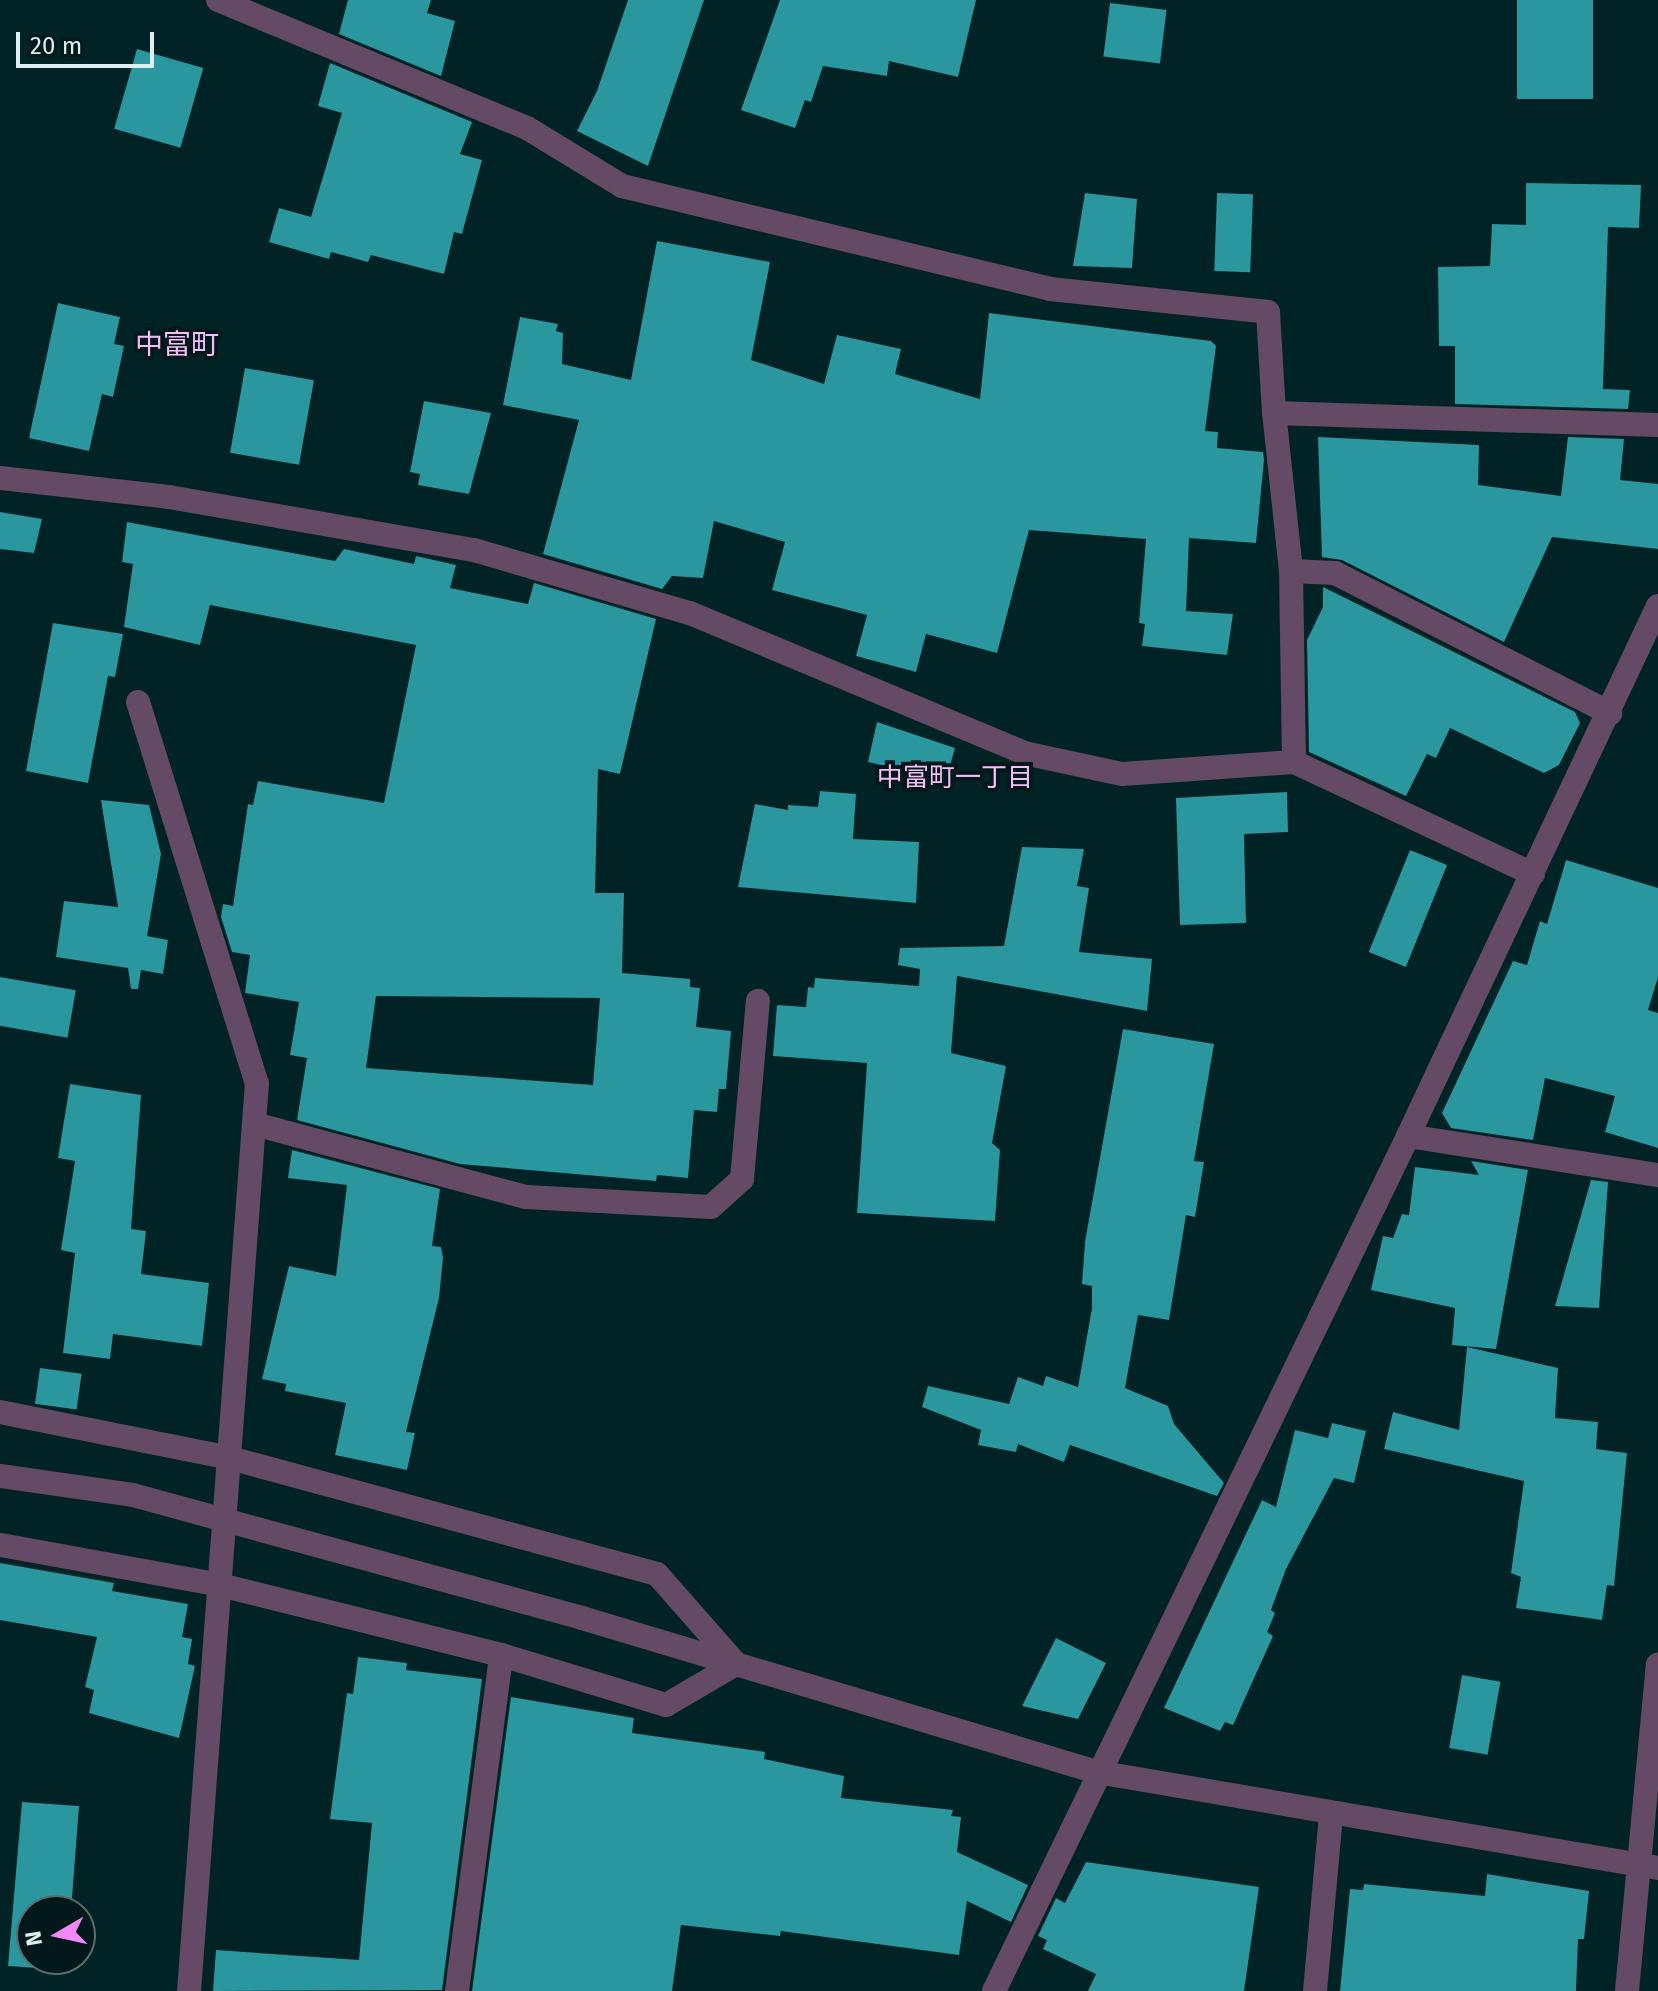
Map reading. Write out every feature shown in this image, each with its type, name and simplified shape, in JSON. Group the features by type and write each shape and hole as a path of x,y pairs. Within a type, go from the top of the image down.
{"street":[{"path":"218,0 527,128 622,186 1050,289 1268,312 1274,413 1291,571 1294,762"},
{"path":"1274,413 1460,416 1658,425"},
{"path":"0,478 169,497 474,550 690,613 1024,753 1122,774 1294,762 1533,874"},
{"path":"1291,571 1335,573 1610,713"},
{"path":"994,1991 1097,1772 1408,1136 1658,606"},
{"path":"138,702 257,1083 189,1991"},
{"path":"255,1124 526,1197 711,1207 742,1179 758,1001"},
{"path":"1408,1136 1658,1175"},
{"path":"0,1412 230,1458 657,1574 736,1664"},
{"path":"0,1476 133,1495 582,1618 1097,1772 1331,1815 1648,1867"},
{"path":"0,1545 221,1585 501,1655 666,1705 736,1664"},
{"path":"457,1991 501,1655"},
{"path":"1627,1991 1648,1867 1658,1664"},
{"path":"1315,1991 1331,1815"}],"building":[{"path":"348,0 431,0 427,13 455,21 441,76 339,34"},
{"path":"628,0 704,0 648,166 577,131 597,91"},
{"path":"780,0 976,0 958,77 889,61 887,76 823,66 811,102 805,100 795,128 741,110"},
{"path":"1517,0 1593,0 1593,99 1517,99"},
{"path":"1110,3 1167,10 1160,64 1103,57"},
{"path":"137,49 203,68 180,148 114,129"},
{"path":"330,63 472,122 460,154 482,160 462,234 454,232 444,274 371,255 368,262 331,252 329,259 269,242 279,208 311,217 342,113 318,106"},
{"path":"1526,183 1641,185 1639,228 1608,227 1603,389 1630,390 1628,409 1455,404 1455,346 1439,346 1438,267 1490,266 1492,224 1526,225"},
{"path":"1085,193 1137,199 1132,268 1073,266"},
{"path":"1217,193 1253,194 1250,272 1214,271"},
{"path":"657,241 770,262 751,360 824,384 837,335 901,349 895,374 980,399 989,313 1211,341 1216,346 1205,431 1218,432 1217,448 1263,452 1264,460 1256,543 1189,538 1186,611 1233,614 1227,655 1142,646 1145,624 1139,623 1146,539 1029,530 997,653 926,634 916,672 856,656 867,615 772,590 785,542 714,521 703,578 672,576 662,589 543,554 579,420 503,405 520,317 558,324 556,331 563,333 562,364 631,380"},
{"path":"58,303 120,317 114,344 124,346 113,397 102,394 89,451 29,438"},
{"path":"245,368 314,380 299,465 230,453"},
{"path":"424,401 491,413 469,494 418,485 420,474 410,472"},
{"path":"1318,437 1479,445 1478,485 1561,496 1568,437 1624,439 1620,480 1658,484 1658,549 1552,537 1504,642 1342,560 1322,557"},
{"path":"0,512 42,519 34,553 0,549"},
{"path":"127,522 335,561 344,549 414,564 416,556 456,565 450,588 528,604 534,583 656,619 620,774 598,769 595,893 624,893 622,973 690,979 690,987 700,988 696,1027 731,1031 726,1089 719,1089 717,1112 694,1110 688,1178 657,1175 656,1181 460,1164 297,1120 307,1058 290,1055 299,1002 245,993 250,955 232,952 221,917 223,904 233,906 248,804 253,805 258,781 384,803 416,645 210,605 200,645 124,627 133,564 122,562","holes":["376,996 600,998 593,1085 366,1068"]},
{"path":"1323,587 1575,712 1580,723 1559,765 1544,773 1450,728 1436,758 1427,754 1406,796 1309,752 1307,640 1323,607"},
{"path":"53,623 123,634 115,677 108,676 88,783 26,771"},
{"path":"877,722 955,748 946,780 868,762"},
{"path":"820,791 856,794 853,839 919,842 916,903 738,887 755,804 788,810 788,805 818,807"},
{"path":"1287,792 1288,832 1244,834 1246,923 1180,925 1176,798"},
{"path":"101,800 149,805 161,854 147,936 168,940 163,974 141,970 138,989 131,989 128,968 56,957 64,901 118,907"},
{"path":"1022,847 1084,849 1077,886 1089,888 1079,952 1152,959 1147,1011 957,976 951,1053 1006,1066 992,1143 1000,1150 995,1221 857,1213 867,1063 773,1056 777,1005 806,1007 808,987 814,988 815,978 919,986 920,969 898,965 900,948 1004,946"},
{"path":"1410,850 1447,865 1406,967 1369,952"},
{"path":"1566,860 1658,888 1658,977 1648,1010 1658,1013 1658,1148 1605,1132 1615,1096 1545,1078 1533,1140 1451,1128 1442,1113 1513,961 1527,965 1540,921 1547,924"},
{"path":"0,977 76,990 67,1038 0,1026"},
{"path":"1123,1029 1214,1044 1194,1161 1204,1162 1195,1217 1186,1215 1169,1320 1138,1315 1125,1388 1168,1406 1174,1424 1224,1483 1217,1496 1070,1445 1064,1462 1018,1444 1016,1452 978,1445 981,1430 922,1407 928,1386 1009,1404 1018,1377 1043,1386 1046,1376 1078,1387 1092,1308 1092,1286 1082,1284 1085,1242"},
{"path":"70,1084 141,1095 131,1229 146,1231 141,1274 209,1283 202,1346 113,1334 110,1359 63,1353 75,1253 61,1250 75,1161 58,1158"},
{"path":"292,1150 440,1189 432,1246 441,1247 443,1258 439,1298 406,1432 415,1433 407,1470 335,1455 346,1403 285,1391 286,1384 262,1379 289,1266 336,1276 347,1185 288,1178"},
{"path":"1471,1161 1528,1170 1496,1349 1452,1345 1455,1308 1371,1290 1383,1236 1393,1238 1402,1214 1409,1215 1415,1167 1479,1175"},
{"path":"1591,1180 1608,1182 1599,1308 1555,1306"},
{"path":"1467,1347 1558,1368 1555,1418 1598,1422 1596,1449 1627,1453 1614,1586 1607,1585 1602,1620 1516,1608 1521,1577 1511,1573 1524,1481 1384,1449 1393,1412 1459,1430"},
{"path":"40,1368 82,1374 77,1409 35,1404"},
{"path":"1332,1423 1366,1431 1354,1483 1334,1478 1286,1569 1271,1610 1275,1613 1267,1632 1273,1636 1233,1725 1225,1722 1220,1731 1164,1708 1262,1500 1276,1507 1295,1430 1328,1438"},
{"path":"0,1563 114,1583 112,1591 188,1604 182,1637 192,1639 188,1664 195,1666 179,1738 89,1713 94,1690 85,1687 97,1637 0,1620"},
{"path":"1056,1638 1106,1663 1078,1719 1022,1706"},
{"path":"358,1657 407,1663 406,1670 482,1679 442,1990 213,1991 216,1950 359,1960 372,1823 330,1819 347,1693 353,1694"},
{"path":"1462,1675 1500,1682 1488,1755 1449,1748"},
{"path":"511,1697 634,1718 632,1733 765,1752 764,1759 844,1776 841,1798 953,1810 951,1816 961,1817 957,1852 1028,1885 1011,1922 967,1901 959,1955 781,1931 780,1936 681,1925 672,1991 472,1991"},
{"path":"22,1802 79,1806 72,1895 16,1895 16,1967 8,1966"},
{"path":"1086,1862 1259,1887 1244,1991 1088,1991 1096,1974 1043,1949 1047,1940 1038,1936 1056,1898 1065,1903"},
{"path":"1487,1874 1589,1891 1584,1939 1578,1939 1576,1991 1340,1991 1350,1889 1363,1890 1364,1884 1485,1896"}],"district":[{"name":"中富町","path":"177,345"},
{"name":"中富町一丁目","path":"955,778"}]}
